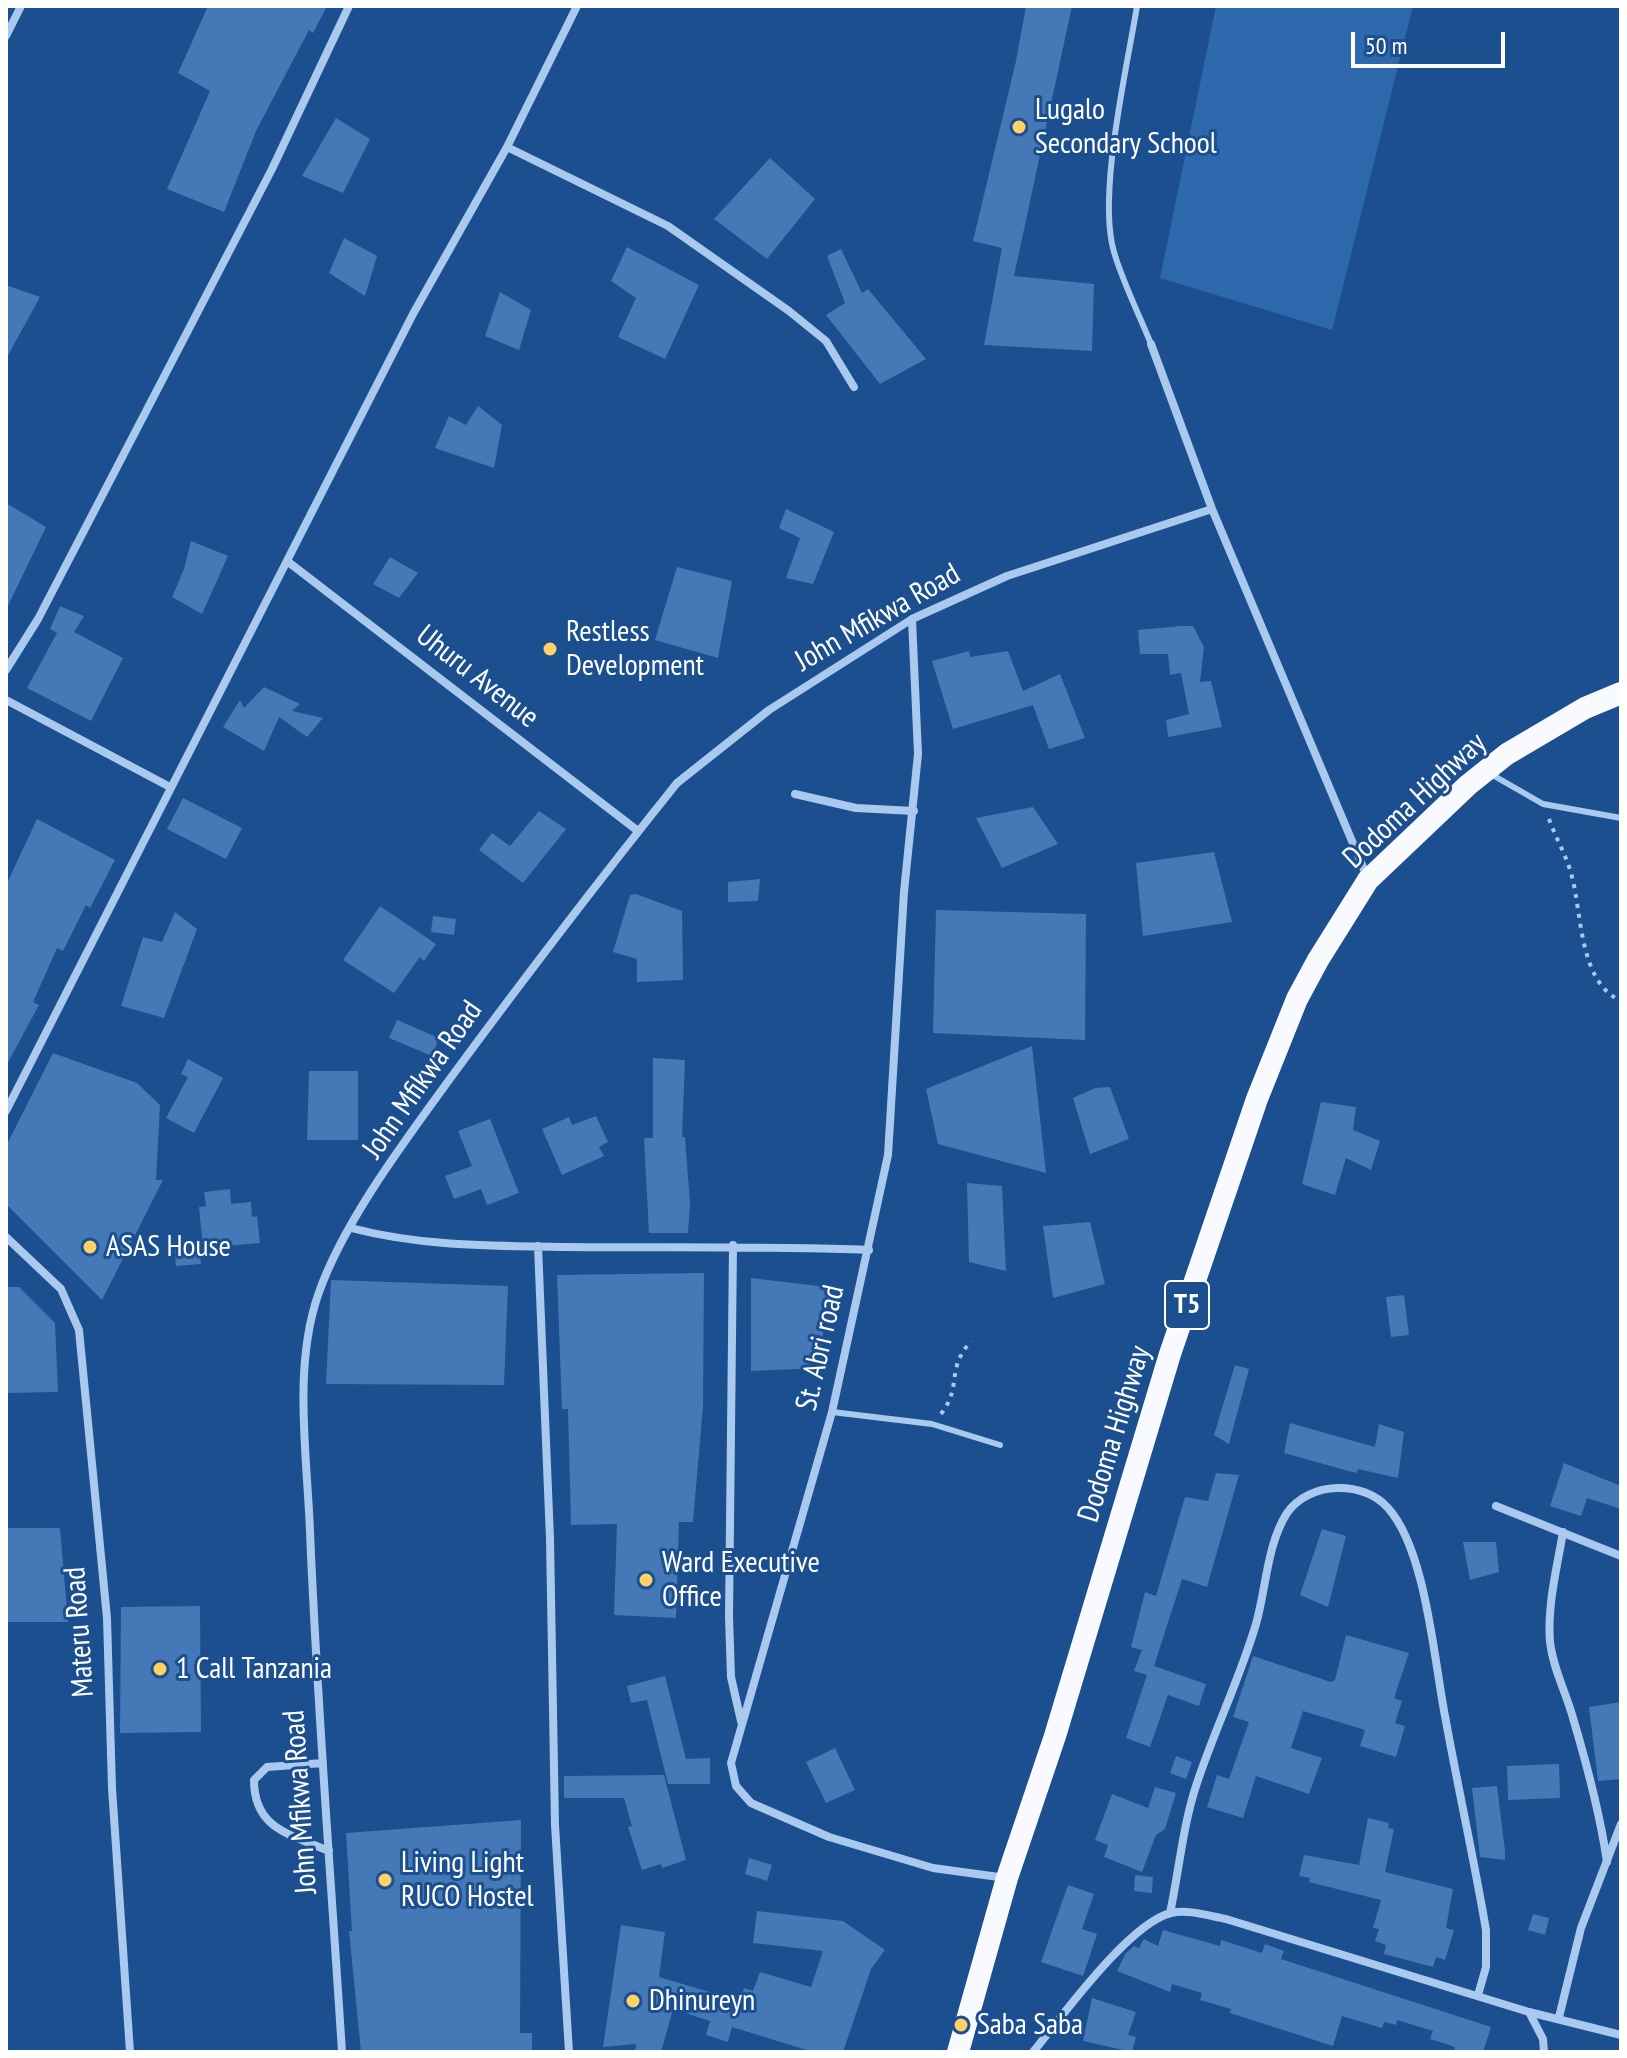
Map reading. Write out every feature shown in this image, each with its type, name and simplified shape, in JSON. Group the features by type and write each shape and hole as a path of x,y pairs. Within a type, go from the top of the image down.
{"highway":[{"name":"Dodoma Highway","path":"958,2052 1007,1878 1055,1736 1170,1354 1257,1099 1297,999 1368,880 1486,771 1585,708 1621,693"}],"street":[{"path":"6,36 21,6"},
{"path":"6,670 38,619 272,169 349,6"},
{"path":"6,1111 420,300 507,147 577,6"},
{"path":"507,147 668,226 789,311 826,341 854,387"},
{"path":"1151,344 1212,509 1368,880"},
{"name":"John Mfikwa Road","path":"342,2052 323,1763 305,1405 307,1352 317,1297 351,1228 411,1132 638,831 677,783 707,756 769,710 912,619 1007,576 1212,509"},
{"name":"Uhuru Avenue","path":"287,561 638,831"},
{"name":"St. Abri road","path":"912,619 919,704 888,1155 832,1412 731,1763 736,1786 751,1803 829,1837 933,1868 1007,1878"},
{"path":"6,700 170,787"},
{"path":"795,794 856,808 914,811"},
{"path":"351,1228 429,1243 477,1247 733,1245 869,1250"},
{"name":"Materu Road","path":"6,1237 61,1289 79,1330 98,1558 107,1618 114,1819 130,2052"},
{"path":"733,1245 729,1617 731,1677 741,1722"},
{"path":"538,1246 550,1539 555,1825 569,2052"},
{"path":"1170,1913 1197,1784 1247,1654 1274,1547 1287,1514 1300,1500 1316,1492 1340,1488 1365,1490 1389,1509 1413,1558 1420,1583 1486,1930 1486,1967 1478,1995"},
{"path":"1496,1506 1621,1556"},
{"path":"1563,1532 1550,1612 1552,1653 1574,1720 1603,1831 1607,1862"},
{"path":"323,1763 287,1764 259,1771 254,1780 254,1801 273,1827 329,1851"},
{"path":"1559,2017 1581,1928 1621,1824"},
{"path":"1033,2052 1121,1949 1170,1913 1226,1919 1529,2012 1559,2017 1621,2035"},
{"path":"1529,2012 1543,2039 1544,2052"}],"lane":[{"path":"1137,6 1113,152 1110,199 1113,250 1151,344"},
{"path":"1486,771 1543,804 1621,818"},
{"path":"832,1412 932,1424 1000,1445"}],"path":[{"path":"1543,804 1572,876 1586,952 1606,991 1621,1001"},
{"path":"932,1424 951,1398 954,1365 971,1341"}],"shaded area":[{"path":"1216,6 1413,6 1332,330 1160,278"}],"building":[{"path":"208,6 327,6 313,33 309,30 256,131 224,212 167,189 210,91 178,73"},
{"path":"1026,6 1072,6 1014,276 1094,284 1092,351 984,345 1002,248 973,241"},
{"path":"336,118 370,139 343,193 302,176"},
{"path":"770,158 815,199 767,259 714,219"},
{"path":"344,238 377,256 365,296 329,273"},
{"path":"627,247 699,285 665,359 618,337 636,298 611,281"},
{"path":"841,249 862,293 868,289 926,359 880,384 826,315 845,303 827,256"},
{"path":"6,285 40,297 6,359"},
{"path":"500,292 531,310 519,350 485,336"},
{"path":"478,406 502,425 494,468 435,448 449,416 466,425"},
{"path":"6,503 46,527 6,610"},
{"path":"786,509 834,532 813,584 786,578 800,538 779,528"},
{"path":"191,541 228,556 202,614 172,597"},
{"path":"390,557 418,573 399,598 373,584"},
{"path":"677,567 732,581 718,658 655,640"},
{"path":"60,606 84,616 74,632 123,658 91,721 27,688 57,633 50,629"},
{"path":"1193,626 1204,647 1200,682 1211,681 1222,727 1168,737 1166,720 1189,714 1181,673 1170,675 1168,654 1140,654 1138,630"},
{"path":"969,651 970,657 1008,651 1023,691 1060,674 1085,738 1049,749 1033,705 953,729 932,661"},
{"path":"264,687 300,704 292,711 323,718 307,737 279,717 264,751 223,727 240,700 244,708"},
{"path":"183,798 242,828 226,859 167,829"},
{"path":"1033,807 1058,844 1002,868 976,818"},
{"path":"539,811 566,829 523,883 479,850 492,833 510,846"},
{"path":"37,819 115,860 90,908 86,905 63,951 57,948 33,1002 39,1005 6,1066 6,885"},
{"path":"1214,852 1232,922 1143,936 1136,863"},
{"path":"760,879 758,901 728,902 728,882"},
{"path":"636,894 682,911 683,980 637,982 637,959 613,952 630,895"},
{"path":"380,906 436,944 424,961 420,957 394,993 343,960"},
{"path":"936,910 1086,914 1085,1040 933,1033"},
{"path":"175,912 197,929 164,1018 121,1006 143,937 162,942"},
{"path":"433,916 456,919 454,935 431,932"},
{"path":"397,1020 439,1038 432,1056 389,1038"},
{"path":"1032,1046 1046,1173 938,1144 926,1089"},
{"path":"53,1053 137,1083 160,1105 156,1180 163,1180 102,1300 6,1204 6,1146"},
{"path":"653,1058 685,1060 682,1137 685,1137 690,1203 688,1233 649,1233 644,1138 653,1138"},
{"path":"188,1059 223,1078 194,1133 166,1118 188,1077 181,1074"},
{"path":"309,1071 358,1071 358,1140 307,1140"},
{"path":"1110,1087 1129,1139 1090,1154 1073,1098 1095,1088"},
{"path":"1321,1102 1356,1107 1353,1130 1380,1141 1371,1170 1346,1158 1335,1195 1302,1184"},
{"path":"596,1116 608,1142 599,1147 604,1156 562,1175 542,1129 569,1117 572,1125"},
{"path":"490,1119 519,1193 487,1205 481,1189 454,1199 445,1176 472,1166 458,1131"},
{"path":"967,1183 1002,1186 1006,1271 969,1262"},
{"path":"230,1189 231,1204 251,1202 252,1217 257,1216 260,1243 203,1248 199,1207 206,1206 204,1192"},
{"path":"1090,1222 1105,1284 1053,1298 1043,1226"},
{"path":"199,1241 201,1264 176,1266 174,1244"},
{"path":"704,1273 703,1406 693,1522 679,1522 676,1618 614,1615 617,1524 571,1525 568,1409 562,1409 557,1275"},
{"path":"751,1278 827,1287 820,1368 751,1371"},
{"path":"331,1280 508,1286 504,1385 326,1384"},
{"path":"6,1287 19,1287 55,1323 58,1392 6,1393"},
{"path":"1404,1295 1409,1335 1391,1337 1386,1297"},
{"path":"1235,1365 1249,1369 1229,1444 1214,1435"},
{"path":"1290,1423 1375,1447 1379,1424 1404,1432 1398,1478 1358,1469 1356,1473 1284,1453"},
{"path":"1564,1463 1621,1486 1621,1509 1587,1498 1581,1516 1550,1506"},
{"path":"1216,1473 1239,1475 1207,1587 1182,1579 1154,1666 1206,1684 1199,1706 1168,1695 1150,1747 1126,1738 1147,1675 1134,1671 1142,1650 1131,1647 1145,1592 1156,1596 1185,1497 1208,1501"},
{"path":"6,1528 60,1528 68,1622 6,1622"},
{"path":"1322,1529 1346,1536 1328,1607 1300,1595"},
{"path":"1463,1542 1496,1542 1499,1572 1470,1580"},
{"name":"1 Call Tanzania","path":"200,1606 201,1732 120,1733 121,1607"},
{"path":"1346,1635 1409,1653 1394,1698 1402,1701 1395,1723 1405,1726 1396,1757 1360,1746 1365,1730 1303,1711 1291,1748 1322,1758 1309,1794 1256,1776 1243,1818 1207,1807 1217,1775 1229,1779 1249,1722 1233,1717 1253,1656 1331,1682 1335,1680"},
{"path":"665,1676 686,1759 710,1758 710,1784 668,1784 647,1700 631,1703 627,1686"},
{"path":"1621,1702 1621,1779 1598,1781 1589,1707"},
{"path":"835,1748 855,1790 826,1803 806,1762"},
{"path":"1176,1756 1192,1762 1186,1779 1170,1773"},
{"path":"1559,1764 1560,1798 1508,1800 1507,1766"},
{"path":"664,1775 686,1860 662,1868 661,1864 642,1870 628,1827 632,1826 624,1798 564,1798 564,1776"},
{"path":"1497,1786 1505,1860 1480,1857 1472,1788"},
{"path":"1155,1787 1176,1793 1165,1829 1156,1835 1142,1872 1104,1857 1108,1845 1095,1840 1112,1794 1148,1808"},
{"path":"1368,1818 1389,1823 1388,1828 1394,1829 1385,1872 1453,1889 1446,1928 1454,1930 1445,1960 1436,1957 1433,1967 1384,1954 1386,1945 1375,1941 1379,1929 1373,1928 1381,1900 1309,1882 1310,1878 1299,1876 1304,1855 1359,1865"},
{"path":"521,1820 520,2033 532,2033 532,2052 361,2052 349,1931 352,1931 346,1833"},
{"path":"749,1858 772,1865 767,1881 745,1874"},
{"path":"1135,1875 1153,1877 1152,1893 1134,1891"},
{"path":"1068,1885 1094,1894 1082,1929 1097,1934 1083,1976 1041,1962"},
{"path":"757,1911 843,1921 885,1950 871,1969 843,2052 813,2052 732,2027 728,2042 706,2035 710,2021 673,2009 661,2052 635,2052 636,2044 603,2047 621,1925 665,1932 659,1977 740,2001 744,1988 753,1991 760,1972 811,1987 823,1951 753,1943"},
{"path":"1533,1914 1549,1918 1545,1935 1528,1930"},
{"path":"1163,1930 1220,1946 1221,1940 1262,1953 1265,1944 1284,1951 1281,1959 1491,2027 1483,2052 1454,2052 1455,2047 1430,2039 1433,2031 1397,2020 1396,2025 1384,2022 1382,2028 1342,2016 1333,2046 1230,2013 1231,2009 1200,2000 1202,1993 1172,1984 1170,1992 1117,1971 1126,1953 1134,1946 1139,1948 1144,1939 1158,1946"},
{"path":"1092,1998 1136,2012 1128,2035 1136,2037 1132,2052 1083,2041"}],"place":[{"name":"Lugalo Secondary School","path":"1019,127"},
{"name":"Restless Development","path":"550,649"},
{"name":"ASAS House","path":"90,1247"},
{"name":"Ward Executive Office","path":"646,1580"},
{"name":"1 Call Tanzania","path":"160,1669"},
{"name":"Living Light RUCO Hostel","path":"385,1880"},
{"name":"Dhinureyn","path":"633,2001"},
{"name":"Saba Saba","path":"961,2025"}]}
